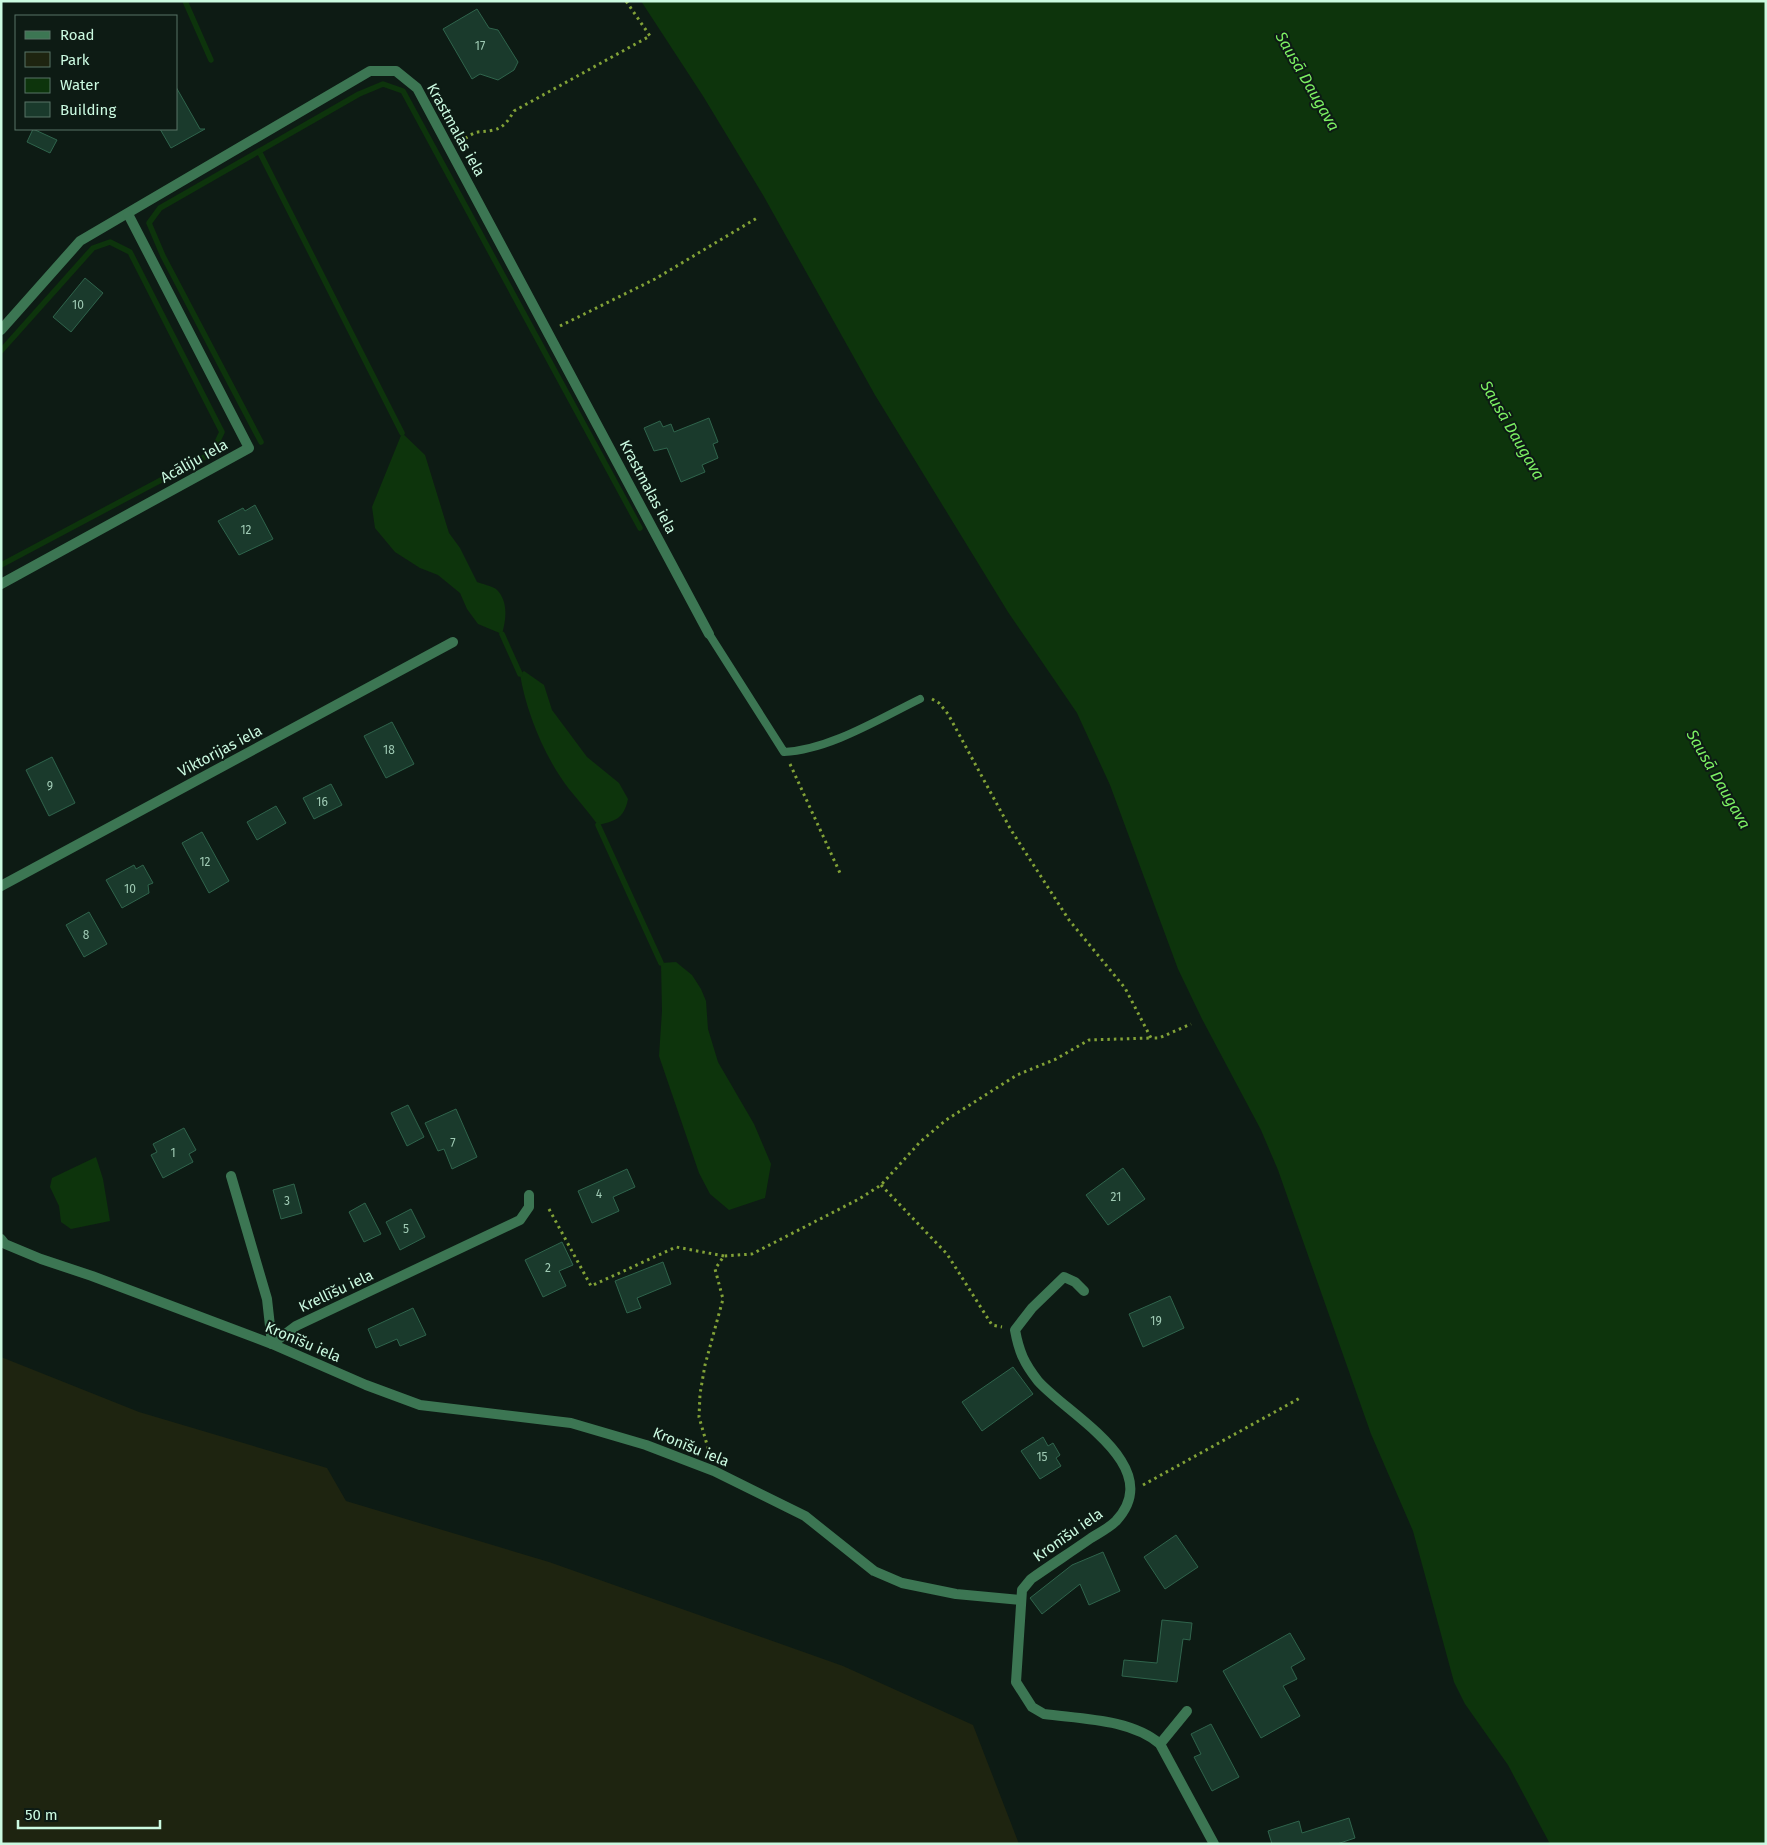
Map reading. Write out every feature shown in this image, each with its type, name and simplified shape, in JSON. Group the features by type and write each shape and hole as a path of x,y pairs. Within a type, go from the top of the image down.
{"street":[{"name":"Krastmalas iela","path":"1,330 80,241 370,71 396,71 417,88 709,634"},
{"name":"Acāliju iela","path":"1,584 249,448 128,214"},
{"name":"Viktorijas iela","path":"1,886 453,642"},
{"path":"232,1176 267,1298 272,1344"},
{"name":"Krellīšu iela","path":"272,1344 296,1326 520,1220 529,1207 529,1195"},
{"name":"Kronīšu iela","path":"1,1240 40,1259 92,1276 272,1344 366,1385 420,1404 572,1423 646,1445 714,1471 805,1516 874,1572 902,1583 956,1594 1020,1600 1022,1590 1031,1579 1116,1521 1131,1491"},
{"path":"1084,1291 1075,1282 1064,1277 1032,1308 1014,1330 1019,1355 1039,1382 1077,1414 1112,1448 1130,1478 1131,1491"},
{"path":"1020,1600 1016,1682 1032,1707 1044,1714 1135,1728 1149,1735 1160,1744 1214,1844"},
{"path":"1160,1744 1187,1711"}],"lane":[{"path":"709,634 784,752 803,751 839,738 920,699"}],"path":[{"path":"449,148 477,132 488,133 506,124 514,111 650,36 626,1"},
{"path":"548,332 655,279 757,218"},
{"path":"920,699 930,697 939,703 948,714 1011,830 1069,920 1125,988 1151,1038"},
{"path":"784,752 840,873"},
{"path":"549,1209 591,1286 676,1247 724,1256 752,1254 772,1246 796,1231 859,1200 881,1185 920,1142 946,1120 1017,1075 1056,1060 1089,1040 1159,1038 1191,1024"},
{"path":"881,1185 946,1254 992,1325 1014,1330"},
{"path":"714,1471 699,1417 700,1394 705,1365 723,1299 715,1268 724,1256"},
{"path":"1131,1491 1300,1398"}],"green space":[{"path":"1,1357 139,1412 327,1468 346,1501 549,1562 843,1666 973,1725 1019,1844 1,1844"}],"water":[{"name":"Sausā Daugava","path":"641,1 1766,1 1766,1844 1550,1844 1508,1765 1465,1704 1454,1682 1413,1531 1371,1434 1278,1170 1261,1130 1202,1019 1178,969 1110,785 1077,713 1008,612 875,395 763,195 703,96"},
{"path":"402,433 425,455 449,533 460,548 477,582 496,589 503,599 505,623 502,634 478,624 467,609 460,593 438,575 420,568 395,552 375,528 372,507"},
{"path":"524,671 544,685 552,710 587,757 619,783 628,799 624,811 618,818 598,825 560,777 532,719 520,674"},
{"path":"676,962 692,975 701,989 706,1001 708,1029 718,1062 754,1124 771,1164 765,1198 729,1210 710,1194 699,1173 659,1056 662,1011 661,963"},
{"path":"96,1157 103,1179 110,1221 71,1229 61,1222 59,1206 50,1187 52,1178"}],"building":[{"path":"477,9 489,28 498,30 518,62 514,70 498,80 480,74 472,79 443,29"},
{"path":"178,90 200,129 205,129 171,148 161,130 178,130"},
{"path":"33,130 57,140 50,153 27,142"},
{"path":"85,278 103,293 71,332 53,317"},
{"path":"709,418 718,442 713,444 718,458 702,465 705,472 681,482 667,448 654,451 644,428 660,421 663,427 671,424 674,432"},
{"path":"255,505 273,539 239,555 218,521 243,508 245,511"},
{"path":"392,722 414,764 386,778 364,736"},
{"path":"52,757 75,803 49,816 26,770"},
{"path":"331,784 342,805 314,819 303,798"},
{"path":"276,806 286,823 257,840 247,822"},
{"path":"202,832 229,881 209,893 182,843"},
{"path":"134,865 136,869 143,865 153,883 148,885 149,893 122,908 106,880"},
{"path":"89,912 107,944 84,957 66,925"},
{"path":"408,1105 424,1137 407,1146 391,1113"},
{"path":"456,1109 477,1157 452,1169 444,1149 438,1151 425,1123"},
{"path":"184,1128 196,1150 189,1154 193,1162 163,1178 151,1155 157,1152 153,1144"},
{"path":"1123,1168 1145,1199 1108,1225 1086,1195"},
{"path":"627,1169 635,1187 613,1197 619,1211 592,1223 578,1191"},
{"path":"294,1184 302,1213 281,1219 273,1190"},
{"path":"365,1203 381,1234 364,1242 349,1212"},
{"path":"411,1209 425,1237 400,1250 386,1222"},
{"path":"562,1242 573,1265 559,1271 566,1286 543,1297 525,1260"},
{"path":"663,1262 671,1284 637,1298 641,1308 627,1313 615,1281"},
{"path":"1170,1296 1184,1328 1143,1347 1129,1314"},
{"path":"413,1308 426,1335 400,1346 397,1339 376,1348 368,1329"},
{"path":"1013,1367 1033,1394 982,1431 962,1402"},
{"path":"1043,1437 1048,1446 1053,1443 1060,1455 1056,1458 1061,1466 1040,1479 1021,1451"},
{"path":"1176,1535 1198,1567 1165,1589 1144,1557"},
{"path":"1103,1552 1120,1591 1089,1605 1080,1584 1042,1614 1030,1598 1072,1565"},
{"path":"1162,1620 1192,1623 1190,1640 1183,1639 1177,1682 1122,1676 1124,1660 1157,1663"},
{"path":"1290,1633 1305,1659 1291,1667 1297,1679 1283,1686 1300,1716 1261,1738 1223,1671"},
{"path":"1211,1724 1239,1777 1212,1791 1194,1757 1201,1754 1191,1734"},
{"path":"1349,1818 1355,1838 1337,1844 1272,1844 1268,1831 1299,1821 1302,1833"}],"waterway":[{"path":"185,1 211,60"},
{"path":"261,442 163,256 149,223 160,208 359,94 383,84 403,91 640,528"},
{"path":"259,151 402,433"},
{"path":"1,351 93,248 110,242 130,252 222,432 212,453 1,565"},
{"path":"502,634 520,674"},
{"path":"598,825 661,963"}]}
